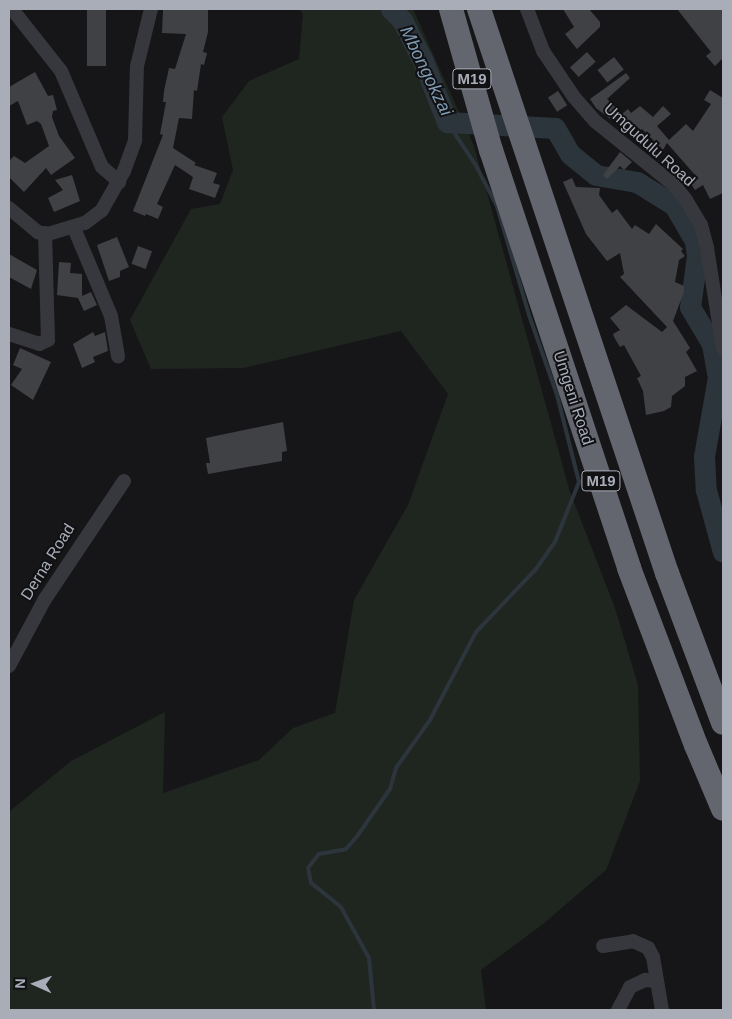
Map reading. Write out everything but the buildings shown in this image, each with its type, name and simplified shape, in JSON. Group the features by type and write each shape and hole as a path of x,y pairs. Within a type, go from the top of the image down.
{"highway":[{"name":"Umgeni Road","path":"451,9 491,150 629,568 696,745 723,809"},
{"name":"Umgeni Road","path":"479,9 667,574 723,723"}],"street":[{"path":"12,9 61,71 102,167 119,182"},
{"path":"9,208 24,223 45,233 74,228 96,216 119,182 134,140 136,66 151,9"},
{"name":"Umgudulu Road","path":"527,9 543,51 574,97 595,121 674,186 686,200 700,225 708,248 723,348"},
{"path":"74,228 111,316 118,356"},
{"path":"9,334 39,344 48,340 45,233"},
{"name":"Derna Road","path":"9,666 50,591 124,481"},
{"path":"603,946 623,942 640,943 653,957 662,1010"},
{"path":"618,1010 630,988 645,980 656,981"}],"shaded area":[{"path":"299,9 413,9 474,146 570,492 615,608 638,685 640,781 606,870 543,924 481,970 486,1010 9,1010 9,812 71,761 165,712 163,793 259,760 293,728 335,713 354,600 408,505 448,394 401,331 243,368 151,369 130,320 191,209 220,204 233,170 222,117 249,81 299,59 303,14"}],"waterway":[{"name":"Mbongokzai","path":"391,9 402,20 423,61 447,122 555,128 570,154 596,175 637,182 674,205 695,241 697,256 690,307 712,344 718,377 704,456 706,490 723,552"},
{"path":"374,1010 369,958 341,907 311,883 308,868 319,854 346,849 358,835 390,789 396,768 430,720 476,632 536,569 555,542 579,482 557,395 529,315 497,206 475,164 447,122"}]}
